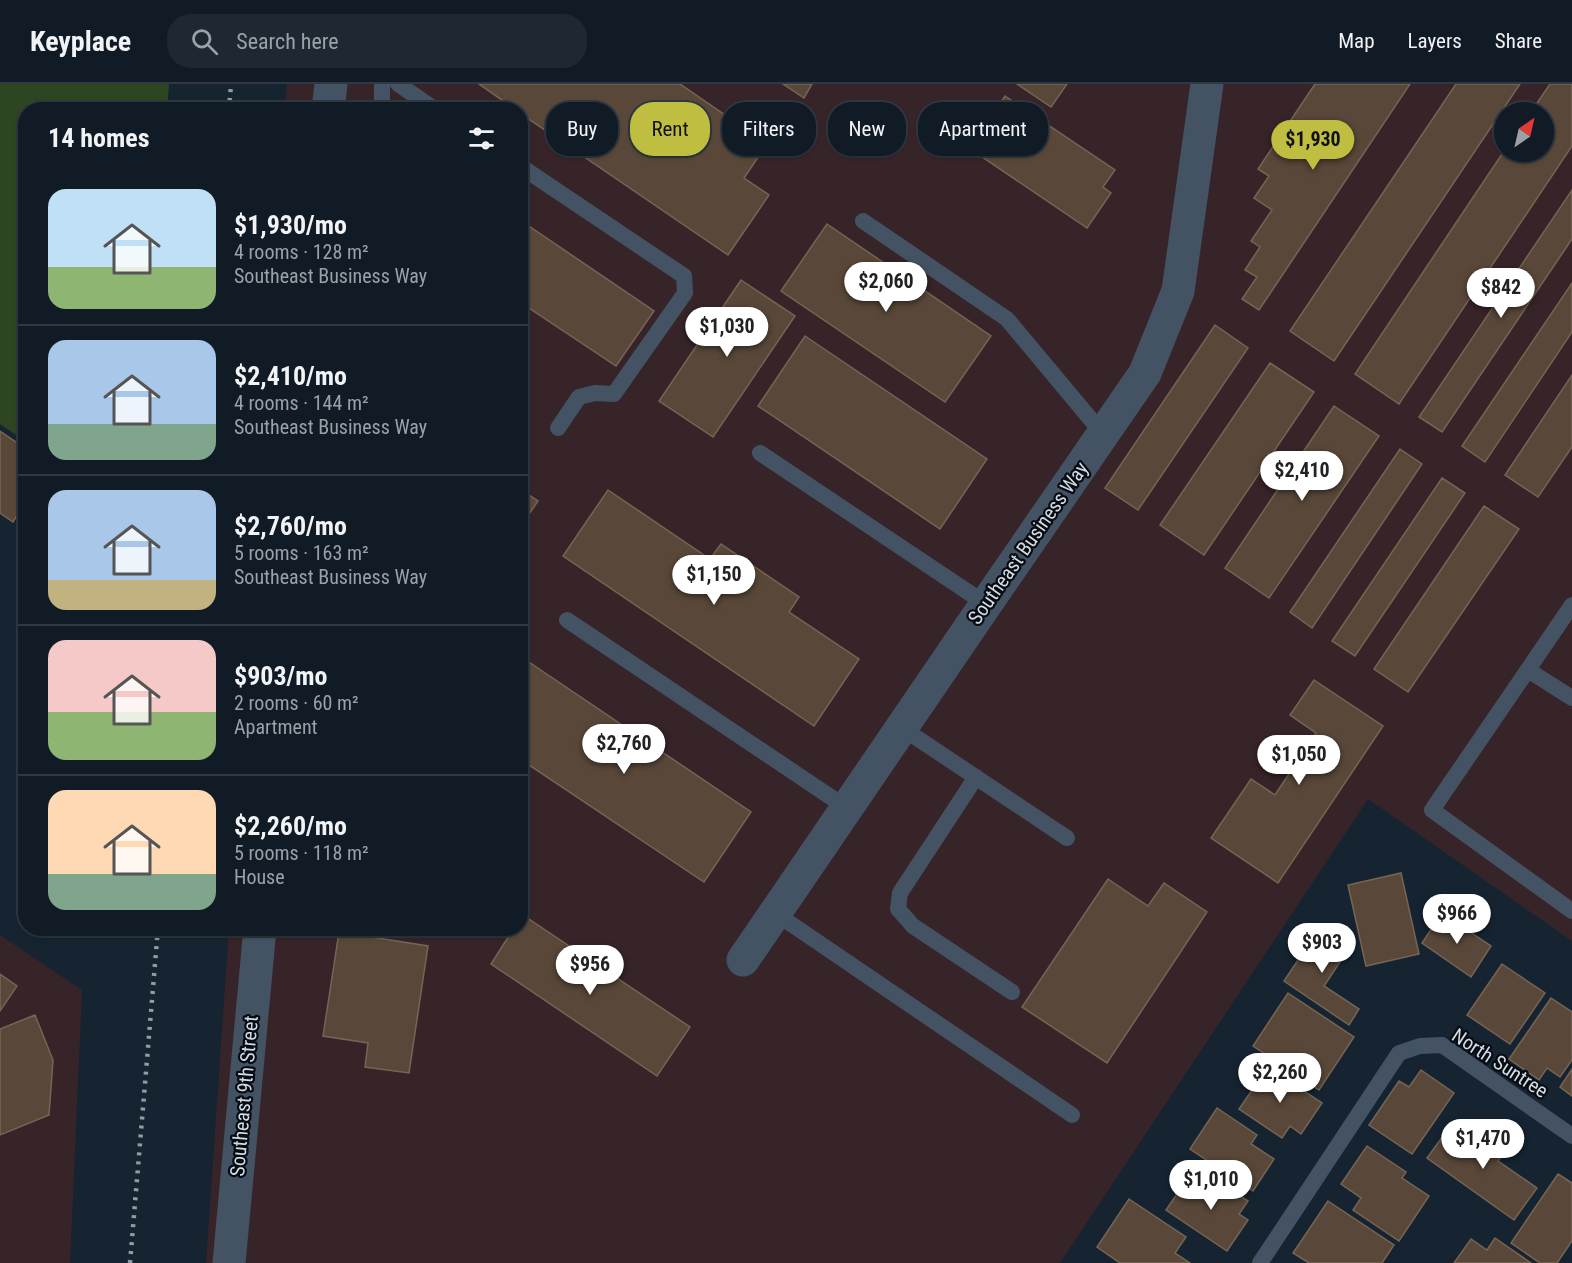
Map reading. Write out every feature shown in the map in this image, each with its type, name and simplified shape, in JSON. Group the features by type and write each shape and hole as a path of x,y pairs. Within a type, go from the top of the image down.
{"street":[{"path":"329,102 331,84"},
{"name":"Southeast Business Way","path":"743,960 1145,374 1178,291 1207,84"},
{"name":"Southeast 9th Street","path":"229,1263 259,936"}],"lane":[{"path":"382,84 382,102"},
{"path":"398,84 424,102"},
{"path":"528,171 684,276 685,293 615,394 595,393 579,397 558,428"},
{"path":"863,221 1007,319 1103,434"},
{"path":"760,453 986,604"},
{"path":"1569,616 1528,670 1432,810 1572,911"},
{"path":"567,620 847,808"},
{"path":"1528,670 1572,698"},
{"path":"902,728 1067,838"},
{"path":"976,777 900,893 898,909 914,926 1011,992"},
{"path":"775,913 1072,1115"},
{"name":"North Suntree","path":"1260,1263 1399,1053 1420,1046 1442,1045 1572,1136"}],"shaded area":[{"path":"287,84 1572,84 1572,941 1368,799 1060,1263 206,1263 229,936 528,936 528,102 286,102"},
{"path":"0,935 82,990 70,1263 0,1263"}],"green space":[{"path":"0,84 169,84 168,102 18,102 18,436 0,424"}],"building":[{"path":"479,84 680,84 706,102 630,102 630,156 710,156 710,105 722,113 722,156 759,156 744,178 769,195 728,255 583,156 618,156 618,102 546,102 546,131 528,118 528,102 505,102"},
{"path":"783,84 812,84 804,98"},
{"path":"1017,84 1067,84 1051,107 1048,102 1044,102"},
{"path":"1315,84 1410,84 1259,310 1242,299 1257,277 1245,270 1260,247 1251,241 1272,210 1254,198 1269,176 1258,169"},
{"path":"1456,84 1520,84 1508,102 1494,102 1494,123 1334,361 1290,331"},
{"path":"1550,84 1572,84 1572,146 1399,404 1355,374 1497,162 1554,162 1554,102 1538,102"},
{"path":"1005,96 1014,102 1001,102"},
{"path":"1048,125 1115,170 1103,187 1111,193 1087,228 981,156 1048,156"},
{"path":"1572,190 1572,239 1442,432 1419,417"},
{"path":"827,224 991,336 945,402 781,291"},
{"path":"528,225 654,311 616,366 528,307"},
{"path":"741,280 795,316 713,437 659,401"},
{"path":"1572,283 1572,332 1485,462 1462,446"},
{"path":"1215,325 1248,348 1138,510 1105,488"},
{"path":"805,336 987,459 940,529 758,406"},
{"path":"1270,363 1314,392 1204,555 1160,525"},
{"path":"1572,375 1572,447 1538,497 1505,475"},
{"path":"1334,406 1379,436 1269,598 1225,568"},
{"path":"0,431 18,443 18,514 13,522 0,513"},
{"path":"1400,449 1422,464 1312,628 1290,612"},
{"path":"1442,478 1465,493 1355,656 1332,641"},
{"path":"608,490 710,559 721,544 799,597 789,612 859,659 814,726 563,556"},
{"path":"528,494 538,501 528,515"},
{"path":"1484,506 1519,529 1408,692 1374,669"},
{"path":"528,661 751,812 704,882 528,764"},
{"path":"1314,680 1383,726 1278,883 1211,838 1251,779 1275,795 1316,733 1290,715"},
{"path":"1401,873 1419,954 1366,966 1348,885"},
{"path":"1108,879 1148,906 1164,883 1207,912 1107,1063 1022,1007"},
{"path":"1442,913 1491,946 1471,977 1422,943"},
{"path":"528,918 690,1027 657,1076 491,964 509,936 528,936"},
{"path":"1320,927 1350,947 1324,986 1359,1009 1349,1025 1284,981"},
{"path":"338,936 364,936 428,946 409,1073 365,1067 368,1043 323,1036"},
{"path":"1502,964 1545,993 1510,1044 1467,1015"},
{"path":"0,974 17,986 0,1011"},
{"path":"1288,993 1354,1037 1319,1090 1253,1046"},
{"path":"1551,998 1572,1012 1572,1060 1560,1077 1547,1068 1539,1080 1509,1059"},
{"path":"35,1015 53,1060 49,1115 0,1135 0,1029"},
{"path":"1268,1067 1322,1103 1301,1134 1290,1126 1282,1138 1239,1109"},
{"path":"1572,1069 1572,1096 1560,1087"},
{"path":"1421,1070 1454,1093 1412,1154 1369,1125 1399,1081 1409,1087"},
{"path":"1217,1108 1257,1135 1251,1144 1274,1159 1253,1191 1190,1149"},
{"path":"1478,1128 1507,1148 1498,1161 1537,1188 1514,1220 1427,1158 1448,1129 1468,1143"},
{"path":"1367,1146 1406,1172 1402,1178 1429,1196 1399,1241 1353,1210 1361,1198 1341,1184"},
{"path":"1558,1174 1572,1183 1572,1241 1557,1263 1540,1263 1511,1243"},
{"path":"1211,1177 1248,1201 1239,1214 1248,1220 1227,1251 1166,1210 1187,1179 1203,1189"},
{"path":"1129,1199 1186,1237 1175,1253 1190,1263 1120,1263 1097,1247"},
{"path":"1328,1201 1394,1245 1382,1263 1309,1263 1293,1253"},
{"path":"1495,1238 1531,1263 1454,1263 1471,1239 1487,1250"}],"railway":[{"path":"230,102 231,84"},
{"path":"130,1263 157,936"}]}
